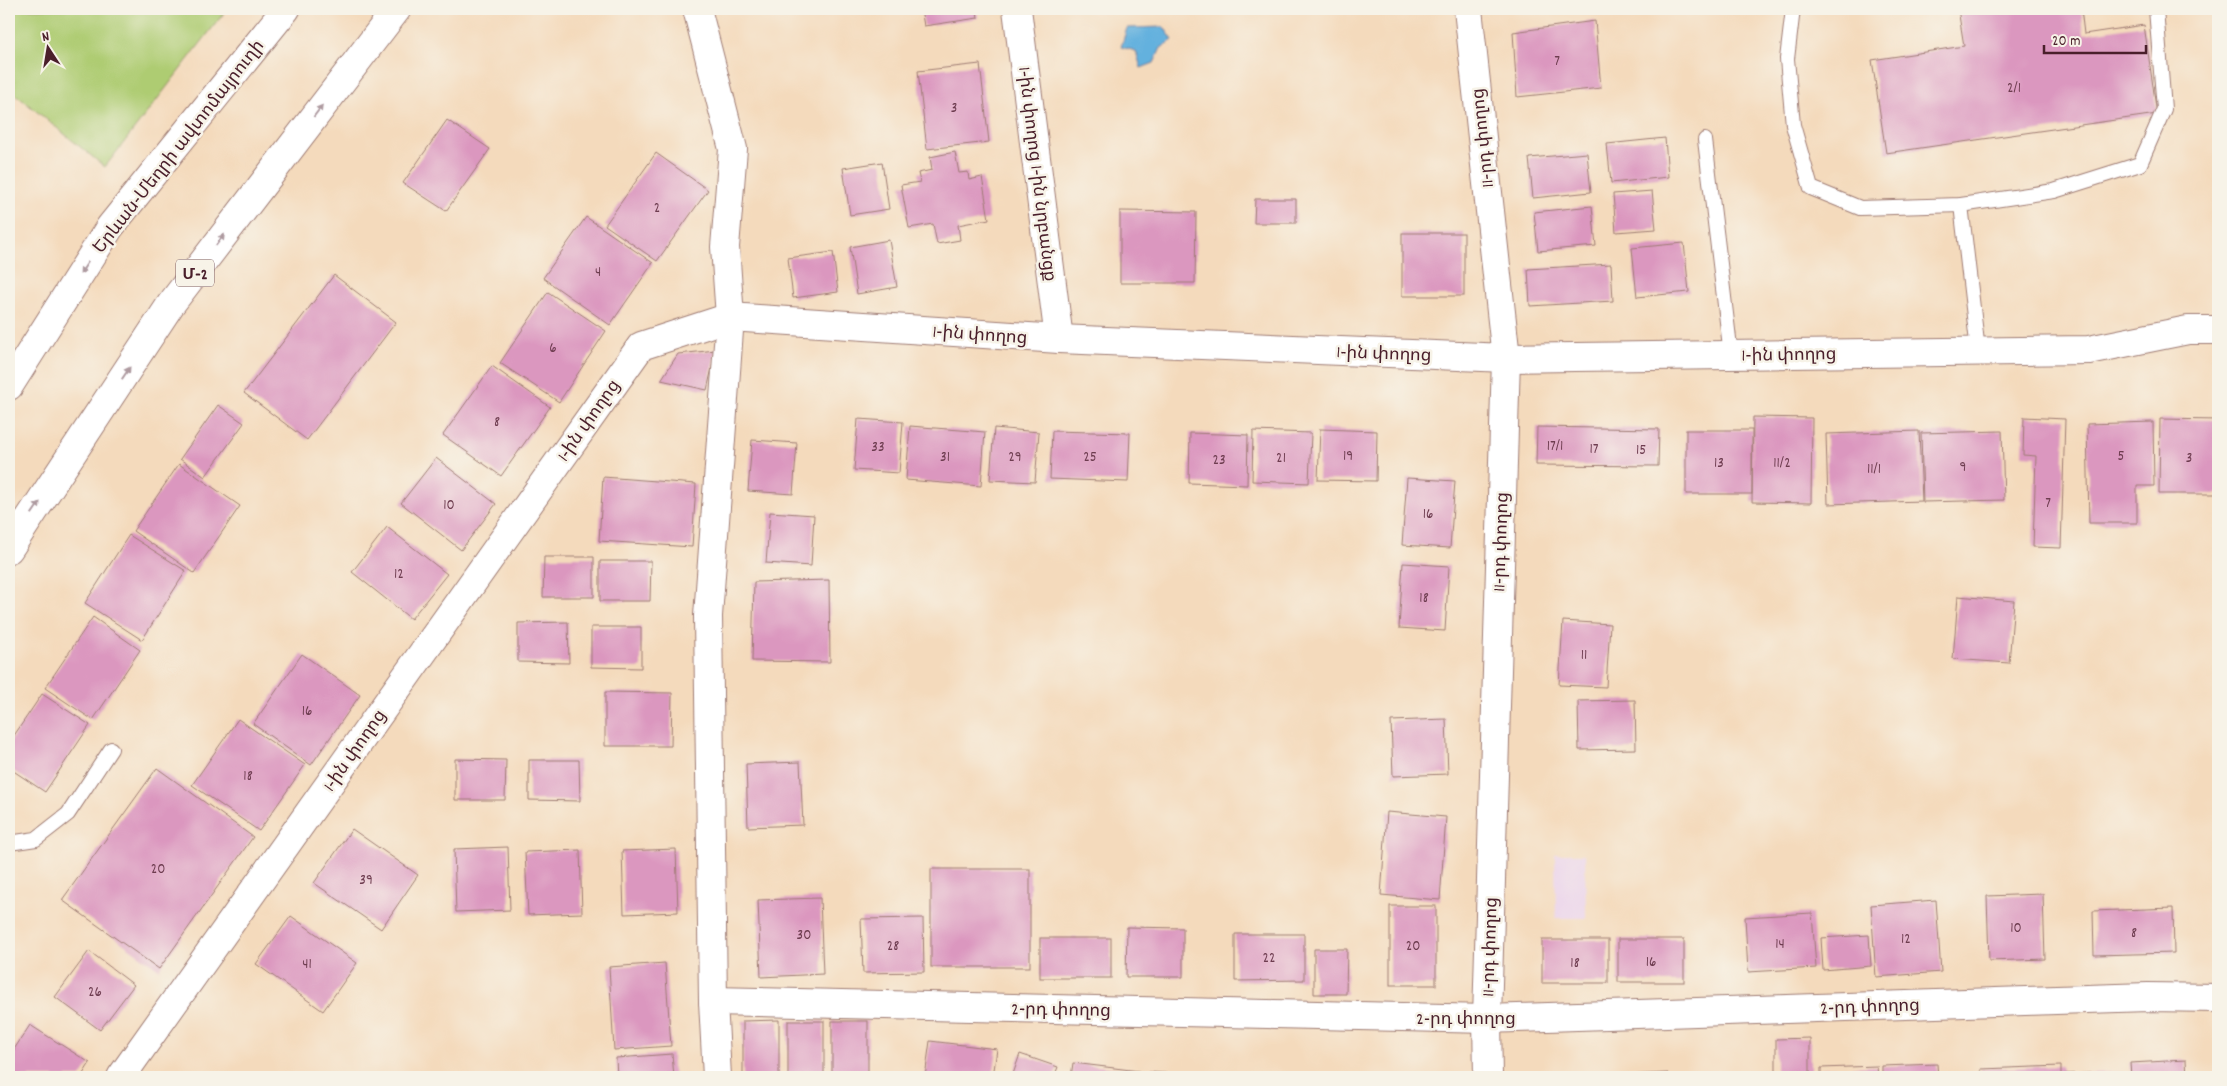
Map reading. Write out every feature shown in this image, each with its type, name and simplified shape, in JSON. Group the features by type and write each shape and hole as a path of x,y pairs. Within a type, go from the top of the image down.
{"main road":[{"name":"Երևան-Մեղրի ավտոմայրուղի","path":"9,386 110,227 286,9"},
{"name":"Մ-2","path":"9,549 171,304 397,9"},
{"path":"697,9 733,149 725,246 730,317 708,616 713,1001 717,1077"},
{"name":"1-ին փողոց 1-ին նրբանցք","path":"1017,9 1059,339"},
{"name":"11-րդ փողոց","path":"1468,9 1506,358 1487,1019 1488,1077"},
{"name":"1-ին փողոց","path":"121,1077 641,346 730,317 1059,339 1506,358 2089,350 2188,330 2218,330"},
{"name":"2-րդ փողոց","path":"713,1001 1487,1019 2148,997 2218,998"}],"lane":[{"path":"1793,9 1787,59 1793,125 1811,188 1860,208 1961,205 2054,191 2140,164 2164,109 2156,9"},
{"path":"1705,140 1731,355"},
{"path":"1961,205 1978,352"},
{"path":"9,843 36,839 68,814 111,749"}],"shaded area":[{"path":"1555,854 1585,854 1586,918 1556,918"}],"green space":[{"path":"9,9 227,9 105,167 9,89"}],"water":[{"path":"1164,27 1173,40 1161,48 1154,63 1141,68 1136,51 1121,47 1127,28"}],"building":[{"path":"921,9 977,9 978,18 924,26"},
{"path":"1958,9 2081,9 2084,34 2144,25 2157,114 1886,153 1872,60 1964,46"},
{"path":"1595,21 1601,88 1517,97 1513,32"},
{"path":"980,64 989,142 927,149 918,71"},
{"path":"447,120 490,149 446,211 403,183"},
{"path":"1665,138 1668,177 1611,183 1607,144"},
{"path":"955,152 959,173 968,172 969,180 982,177 989,219 958,225 960,240 937,244 933,224 909,228 901,185 920,182 918,173 932,170 930,157"},
{"path":"656,153 708,190 657,261 605,225"},
{"path":"1587,153 1591,192 1533,198 1529,158"},
{"path":"882,162 889,209 850,215 843,168"},
{"path":"1652,191 1656,229 1616,232 1613,194"},
{"path":"1255,199 1296,199 1296,223 1254,223"},
{"path":"1592,206 1596,246 1538,251 1534,212"},
{"path":"1120,211 1196,212 1195,283 1120,283"},
{"path":"586,217 653,263 610,325 543,278"},
{"path":"1402,233 1464,233 1464,296 1402,296"},
{"path":"889,240 897,287 857,294 850,247"},
{"path":"1684,243 1689,292 1637,297 1632,248"},
{"path":"833,252 838,292 793,298 788,258"},
{"path":"1611,264 1613,301 1530,306 1528,269"},
{"path":"334,275 396,322 307,440 244,393"},
{"path":"548,292 606,331 559,402 500,363"},
{"path":"716,350 707,390 661,380 678,354"},
{"path":"492,366 550,407 501,476 443,435"},
{"path":"218,405 244,423 205,477 180,459"},
{"path":"1753,417 1812,418 1811,503 1752,502"},
{"path":"2024,417 2065,419 2061,548 2033,547 2036,456 2023,455"},
{"path":"858,419 903,422 899,473 854,470"},
{"path":"2160,419 2218,420 2218,494 2159,494"},
{"path":"2153,422 2154,486 2137,486 2137,523 2089,523 2087,424"},
{"path":"910,426 985,432 981,486 906,480"},
{"path":"1537,427 1659,429 1658,466 1536,465"},
{"path":"994,428 1039,432 1035,482 990,480"},
{"path":"1320,429 1377,431 1376,481 1318,480"},
{"path":"1686,430 1752,430 1752,494 1686,494"},
{"path":"1052,431 1130,433 1128,482 1050,479"},
{"path":"1253,431 1311,433 1309,483 1252,481"},
{"path":"1919,431 1922,501 1828,504 1826,434"},
{"path":"2002,431 2004,500 1923,502 1921,433"},
{"path":"1190,433 1248,435 1247,485 1189,483"},
{"path":"752,440 797,443 793,494 748,491"},
{"path":"436,458 496,504 461,550 401,503"},
{"path":"179,464 240,506 194,573 133,531"},
{"path":"603,477 696,484 692,547 599,541"},
{"path":"1407,478 1455,481 1450,548 1402,545"},
{"path":"770,512 814,515 811,566 766,563"},
{"path":"387,527 447,574 411,619 352,572"},
{"path":"129,535 186,571 142,640 85,603"},
{"path":"544,557 594,557 594,597 543,597"},
{"path":"600,561 651,561 650,601 600,601"},
{"path":"1403,563 1449,566 1445,631 1399,628"},
{"path":"829,580 830,662 752,661 754,582"},
{"path":"1958,596 2014,601 2009,663 1953,659"},
{"path":"93,617 140,650 93,720 45,688"},
{"path":"1563,621 1610,624 1606,687 1559,685"},
{"path":"568,622 569,663 518,662 518,623"},
{"path":"591,627 641,627 641,668 591,667"},
{"path":"302,654 360,695 311,765 253,724"},
{"path":"605,692 672,693 671,746 605,746"},
{"path":"42,694 90,725 45,792 9,768 9,743"},
{"path":"1635,700 1636,749 1579,750 1578,701"},
{"path":"238,719 305,765 259,831 192,785"},
{"path":"1446,719 1448,774 1393,776 1391,721"},
{"path":"455,759 506,760 505,800 455,800"},
{"path":"529,760 579,760 580,801 529,800"},
{"path":"800,762 803,825 748,827 746,764"},
{"path":"157,768 253,837 159,969 62,900"},
{"path":"1387,812 1446,817 1440,900 1381,895"},
{"path":"352,829 418,875 381,929 314,883"},
{"path":"508,847 510,910 456,912 454,849"},
{"path":"676,849 678,912 624,914 622,851"},
{"path":"580,850 582,913 528,915 525,852"},
{"path":"931,869 1030,869 1030,967 931,967"},
{"path":"2043,894 2045,959 1989,961 1987,896"},
{"path":"820,898 823,974 761,977 758,900"},
{"path":"1936,900 1941,972 1876,977 1871,905"},
{"path":"1390,906 1436,906 1436,985 1390,985"},
{"path":"2173,908 2174,953 2094,955 2093,911"},
{"path":"1812,913 1816,968 1748,972 1745,917"},
{"path":"291,916 357,963 323,1011 256,964"},
{"path":"923,918 924,972 863,973 861,919"},
{"path":"1127,927 1183,928 1183,977 1126,977"},
{"path":"1235,934 1304,934 1304,980 1235,981"},
{"path":"1869,935 1871,966 1823,970 1821,938"},
{"path":"1040,938 1111,938 1111,978 1040,978"},
{"path":"1618,939 1684,939 1684,982 1618,982"},
{"path":"1542,940 1608,940 1608,983 1542,983"},
{"path":"1314,949 1347,949 1346,994 1314,994"},
{"path":"89,951 134,985 100,1030 55,997"},
{"path":"665,963 671,1046 614,1050 609,967"},
{"path":"779,1020 779,1077 743,1077 743,1021"},
{"path":"788,1021 824,1021 824,1077 788,1077"},
{"path":"832,1021 868,1021 868,1077 832,1077"},
{"path":"30,1025 90,1063 81,1077 13,1077 9,1075 9,1057"},
{"path":"1810,1038 1810,1077 1776,1077 1776,1039"},
{"path":"930,1041 997,1049 993,1077 925,1077"},
{"path":"672,1054 674,1077 617,1077 616,1058"},
{"path":"1020,1054 1058,1067 1054,1077 1012,1077"},
{"path":"2186,1060 2187,1077 2131,1077 2130,1063"},
{"path":"1073,1063 1139,1071 1138,1077 1071,1077"},
{"path":"1937,1064 1938,1077 1882,1077 1882,1066"},
{"path":"1877,1066 1878,1077 1821,1077 1821,1068"},
{"path":"2061,1066 2061,1077 1981,1077 1981,1069"},
{"path":"1149,1072 1208,1076 1208,1077 1149,1077"},
{"path":"2120,1072 2120,1077 2064,1077 2064,1074"},
{"path":"1668,1073 1668,1077 1603,1077 1603,1076"},
{"path":"1769,1075 1769,1077 1732,1077 1732,1076"}]}
